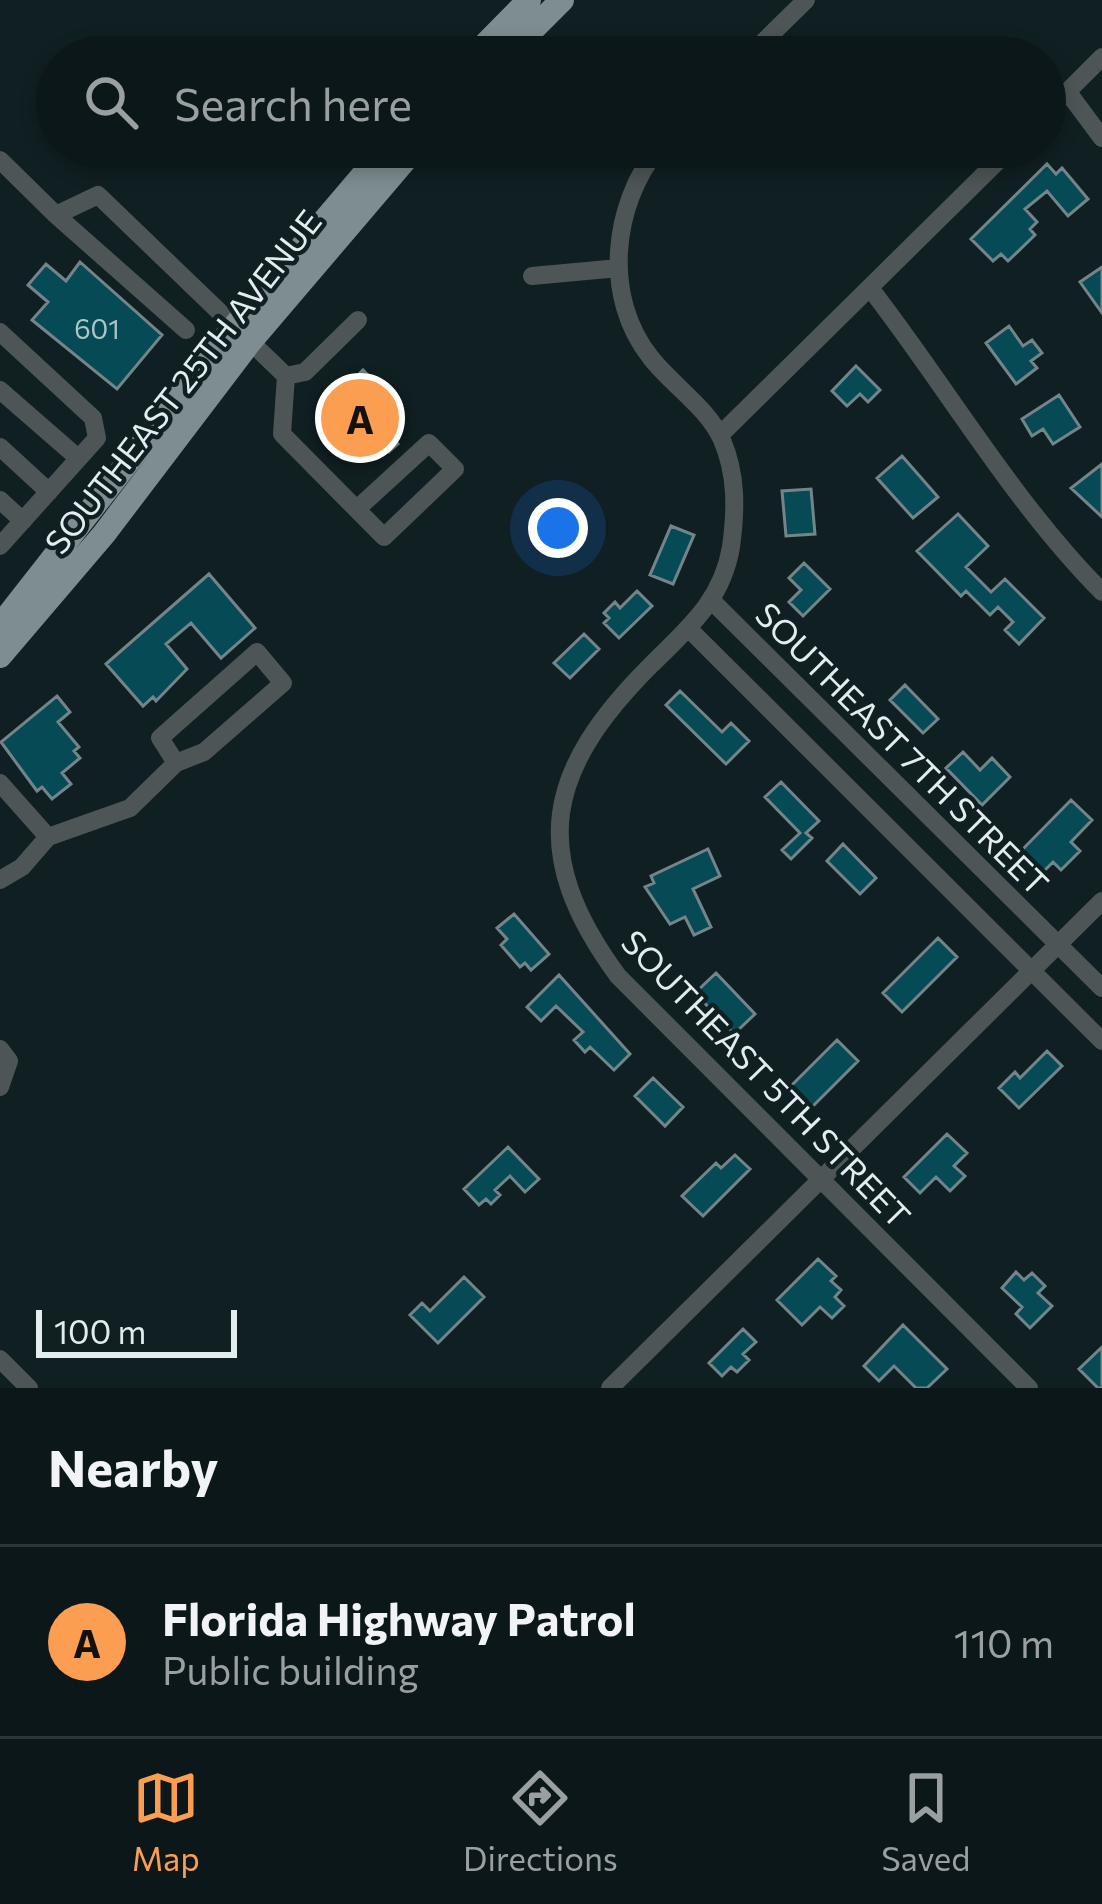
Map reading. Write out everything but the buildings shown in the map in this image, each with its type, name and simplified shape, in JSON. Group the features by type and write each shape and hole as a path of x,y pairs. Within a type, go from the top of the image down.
{"main road":[{"path":"494,36 529,0"},
{"path":"526,36 562,0"},
{"name":"SOUTHEAST 25TH AVENUE","path":"0,626 241,335 371,168"},
{"name":"SOUTHEAST 25TH AVENUE","path":"0,656 104,534 241,335 396,168"}],"street":[{"path":"769,36 806,0"},
{"path":"1102,57 1067,91 1102,138"},
{"path":"0,160 186,330"},
{"path":"532,276 619,274 619,230 643,168"},
{"path":"720,435 991,168"},
{"path":"56,215 98,195 286,376"},
{"name":"SOUTHEAST 7TH STREET","path":"619,274 649,356 720,435 736,497 730,551 713,602 1102,988"},
{"path":"870,288 951,393 1043,532 1102,592"},
{"path":"286,376 305,372 358,320"},
{"path":"0,546 97,438 94,418 2,336"},
{"path":"286,376 282,434 384,537 455,470 429,443 357,509"},
{"path":"0,390 78,458"},
{"path":"0,447 49,492"},
{"path":"0,500 23,520"},
{"name":"SOUTHEAST 5TH STREET","path":"713,602 596,729 574,768 557,821 558,854 591,940 618,976 1029,1388"},
{"name":"SOUTHEAST 7TH STREET","path":"688,628 1102,1041"},
{"path":"0,880 22,867 48,837 130,808 176,763 204,752 283,683 256,652 160,739 176,763"},
{"path":"0,783 48,837"},
{"path":"610,1388 1102,901"},
{"path":"0,1049 9,1061 0,1087"},
{"path":"3,1366 29,1388"}],"place":[{"name":"Florida Highway Patrol","path":"360,418"}]}
